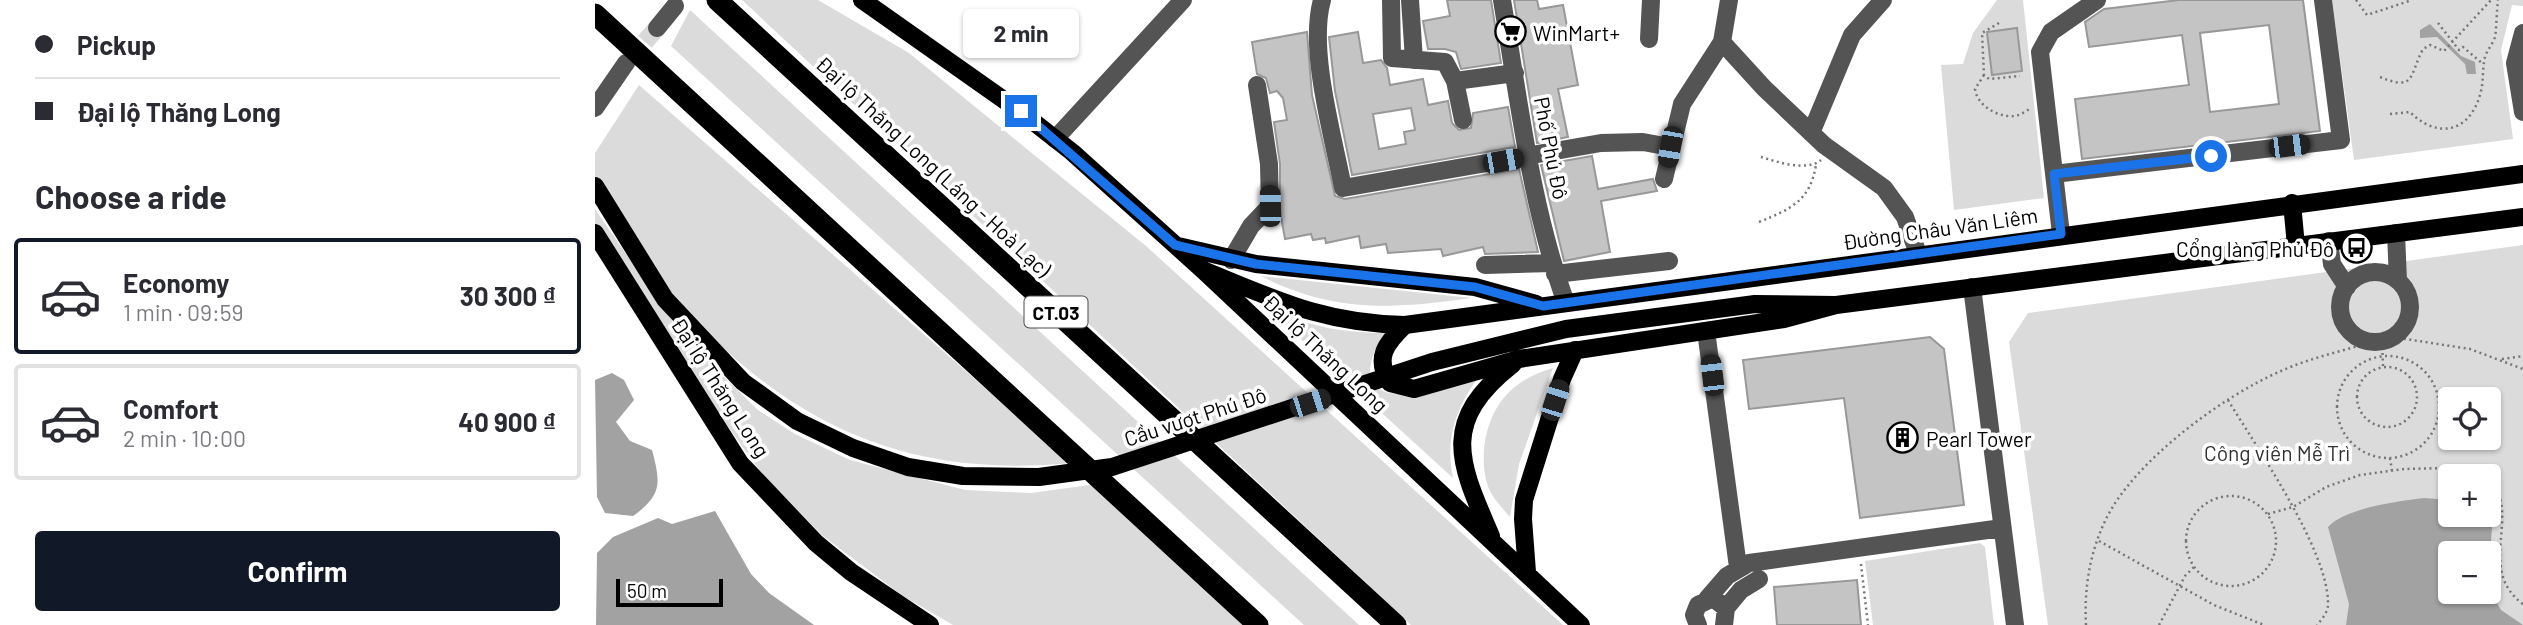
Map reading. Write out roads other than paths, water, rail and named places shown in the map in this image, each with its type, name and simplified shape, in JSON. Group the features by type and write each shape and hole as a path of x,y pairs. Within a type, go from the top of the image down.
{"highway":[{"name":"Đại lộ Thăng Long (Láng - Hoà Lạc)","path":"717,0 1396,625"},
{"path":"595,14 1258,625"}],"main road":[{"name":"Đại lộ Thăng Long","path":"864,1 1055,139 1203,270 1581,625"},
{"name":"Đường Châu Văn Liêm","path":"1203,270 1323,317 1365,324 1405,325 2061,234 2523,174"},
{"name":"Cầu vượt Phú Đô","path":"595,186 665,299 721,362 797,421 853,448 908,467 963,476 1012,478 1073,475 1125,463 1473,350 1566,329 1755,304 1836,305"},
{"path":"2292,203 2296,246"},
{"path":"1405,325 1384,346 1381,359 1383,372 1390,383 1400,388 1414,388 1519,359 1784,319 1836,305 2523,217"},
{"name":"Đại lộ Thăng Long","path":"595,233 740,463 816,543 861,579 930,625"},
{"path":"1175,245 1231,260 1475,287 1543,306"},
{"path":"1527,572 1524,500 1562,380 1575,350"},
{"path":"1494,542 1465,476 1463,438 1466,423 1477,398 1519,359"}],"street":[{"path":"1322,0 1317,16 1317,45 1343,188 1626,142 1670,147"},
{"path":"1391,0 1392,58 1445,62 1455,81 1463,120"},
{"path":"1410,0 1414,60"},
{"name":"Phố Phú Đô","path":"1502,0 1529,156 1554,268 1566,303"},
{"path":"1649,39 1651,0"},
{"path":"1664,179 1682,104 1722,42 1729,0"},
{"path":"1811,133 1852,35 1884,0"},
{"path":"2061,234 2040,52 2042,44 2066,19 2097,0"},
{"path":"2054,174 2341,140 2323,0"},
{"path":"1055,139 1176,3"},
{"path":"657,28 675,6"},
{"path":"2523,33 2515,63 2523,113"},
{"path":"1722,42 1764,88 1811,133 1884,188 1905,217 1918,254"},
{"path":"595,108 626,63"},
{"path":"1455,81 1515,72"},
{"path":"1231,260 1251,226 1270,206 1269,164 1257,85"},
{"path":"2396,233 2398,281 2409,297 2410,309 2402,330 2383,344 2359,338 2344,322 2341,299 2347,287 2363,275 2374,272 2398,281"},
{"path":"2329,241 2332,264 2347,287"},
{"path":"1485,265 1554,268 1669,261"},
{"path":"1972,287 2015,625"},
{"path":"1706,331 1738,567"},
{"path":"1692,622 1698,605 1738,567 2002,528"},
{"path":"1725,616 1741,590 1759,579"},
{"path":"1707,598 1719,600 1725,616"}],"tunnel":[{"path":"627,62 657,28"}],"place":[{"name":"WinMart+","path":"1510,32"},
{"name":"Cổng làng Phú Đô","path":"2357,248"},
{"name":"Pearl Tower","path":"1903,438"}],"park label":[{"name":"Công viên Mễ Trì","path":"2277,452"}]}
